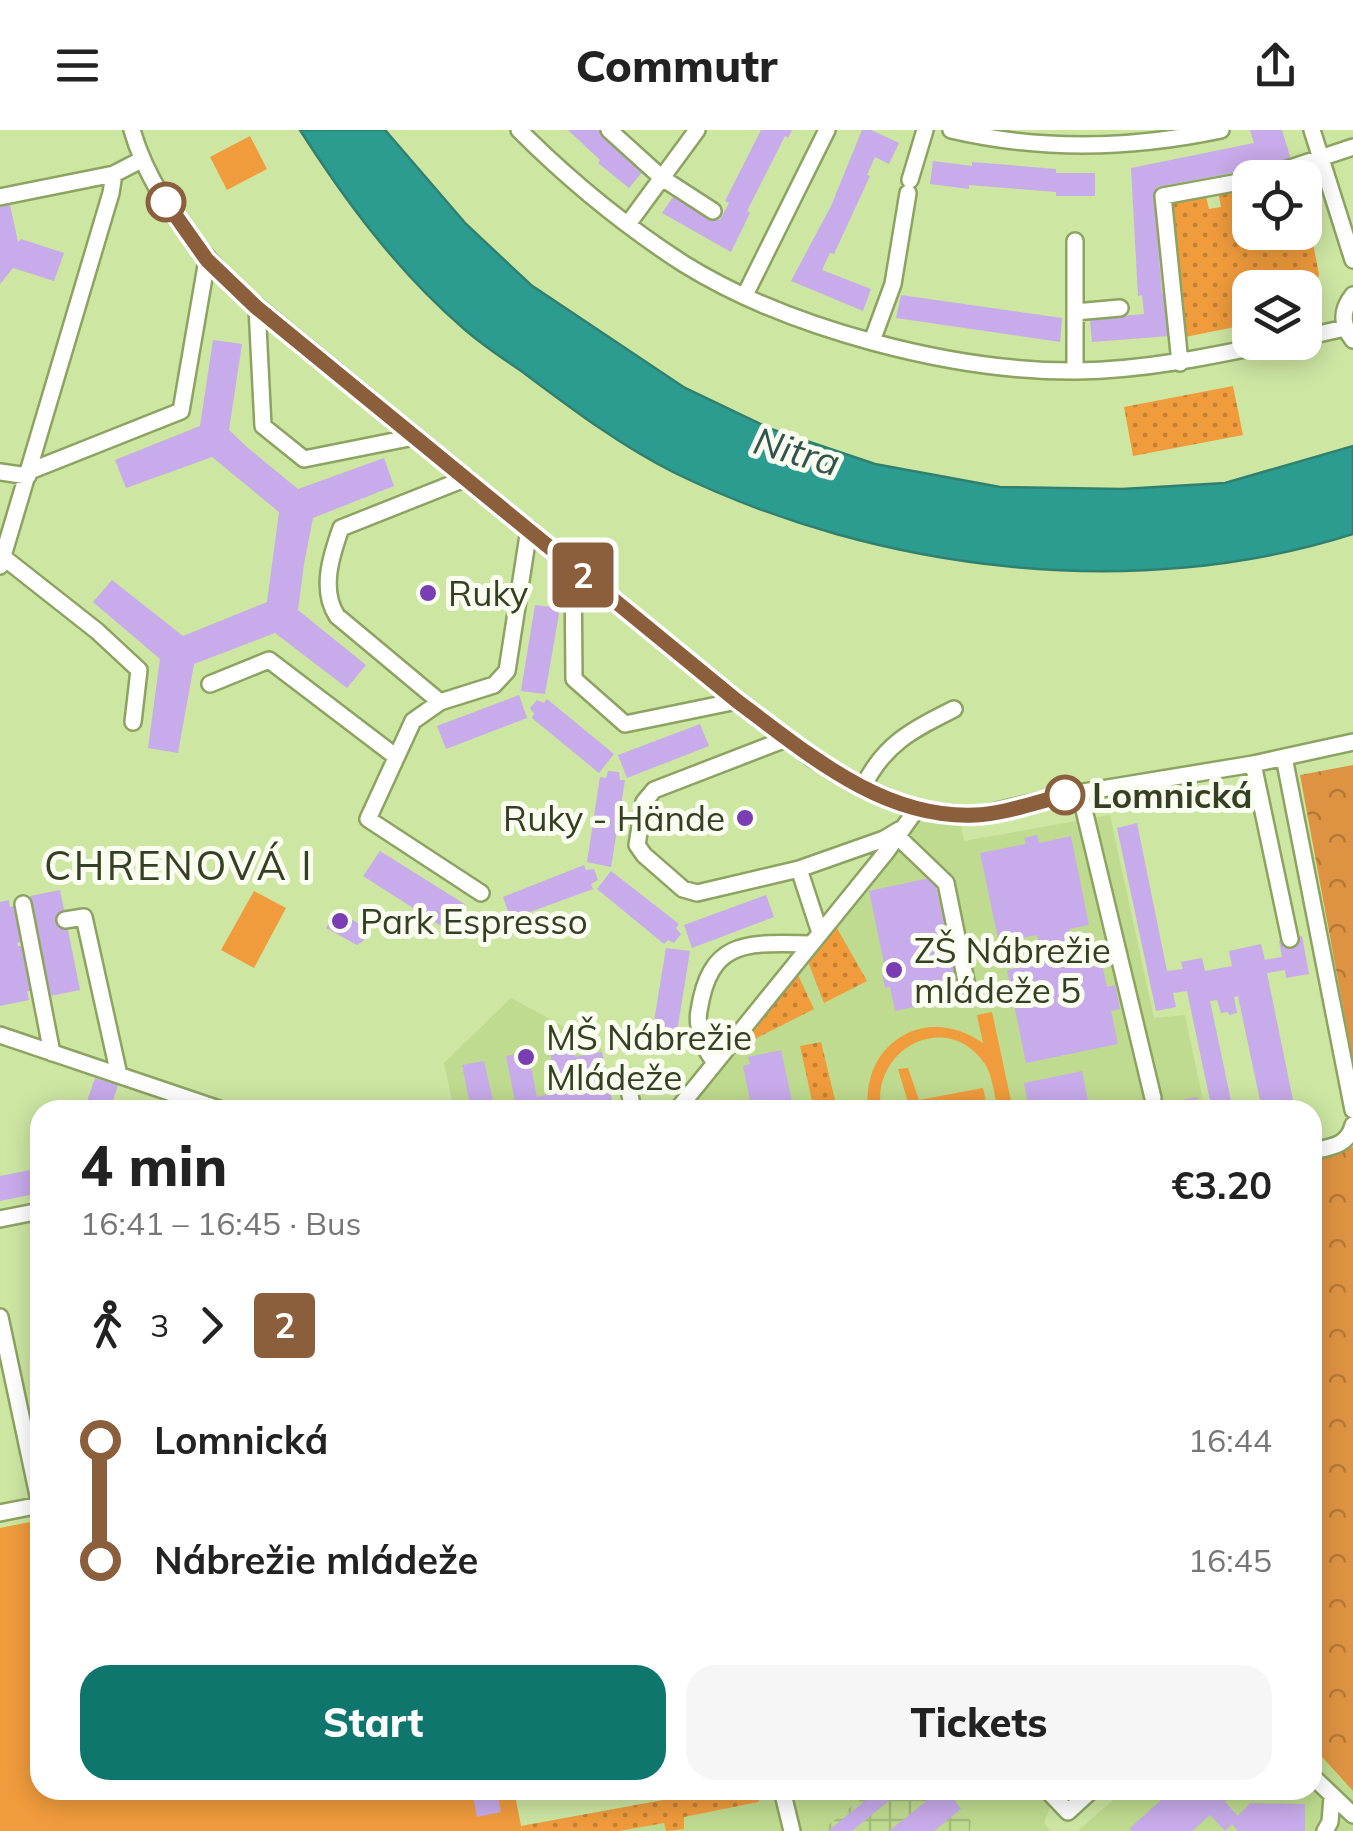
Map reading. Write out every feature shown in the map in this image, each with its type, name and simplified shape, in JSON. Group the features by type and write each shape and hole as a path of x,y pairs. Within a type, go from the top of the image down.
{"street":[{"path":"132,130 140,160 207,260 256,307 737,701 812,759 863,787 916,810 976,816 1353,742"},
{"path":"519,130 628,224 687,266 745,296 872,341 977,365 1075,371 1180,363 1232,352"},
{"path":"609,130 662,178 713,211"},
{"path":"628,224 696,130"},
{"path":"745,296 826,130"},
{"path":"872,341 892,284 909,186 925,130"},
{"path":"951,130 993,140 1102,146 1170,140 1221,130"},
{"path":"1312,130 1353,260"},
{"path":"1318,160 1353,147"},
{"path":"0,197 114,174 140,160"},
{"path":"114,174 1,561 97,631 139,670 132,722"},
{"path":"1180,363 1163,196 1232,183"},
{"path":"1075,240 1075,371"},
{"path":"0,472 29,474 180,410 207,260"},
{"path":"1322,336 1349,334 1344,312 1353,295"},
{"path":"256,307 265,427 304,459 414,437"},
{"path":"1075,312 1120,308"},
{"path":"440,702 337,616 329,604 327,587 341,528 467,478"},
{"path":"481,892 368,819 413,721 440,702 494,685 506,671 529,529"},
{"path":"573,567 574,679 609,712 625,724 737,701"},
{"path":"210,684 269,660 396,756"},
{"path":"863,787 876,760 892,746 954,709"},
{"path":"786,738 654,790 644,802 637,845 644,855 687,892 740,885 799,869 898,833"},
{"path":"1284,758 1353,1110"},
{"path":"1253,764 1290,939"},
{"path":"1080,793 1154,1098"},
{"path":"685,1100 916,810"},
{"path":"898,833 946,883 967,986"},
{"path":"799,869 815,938"},
{"path":"23,904 52,1053"},
{"path":"66,920 84,917 119,1075"},
{"path":"715,1062 708,1056 698,1018 705,978 718,958 758,943 815,938"},
{"path":"0,1035 193,1100"},
{"path":"1322,1149 1339,1146 1351,1134 1353,1125"},
{"path":"0,1219 30,1213"},
{"path":"0,1316 30,1458"},
{"path":"0,1513 30,1507"},
{"path":"1322,1786 1353,1815"},
{"path":"1325,1831 1330,1822 1332,1797"},
{"path":"784,1800 792,1831"},
{"path":"1057,1800 1068,1812 1081,1800"}],"shaded area":[{"path":"250,136 267,169 227,190 210,157"},
{"path":"1232,188 1232,250 1314,250 1318,270 1232,270 1232,328 1185,337 1166,198 1205,192 1209,209 1221,207 1218,191"},
{"path":"1233,386 1243,435 1133,456 1124,407"},
{"path":"1110,815 1154,1018 1185,1015 1203,1100 690,1100 919,822 961,826 964,841"},
{"path":"254,891 286,908 254,968 221,950"},
{"path":"834,923 867,981 824,1003 807,959"},
{"path":"797,973 814,1009 743,1045 735,1044"},
{"name":"MŠ Nábrežie Mládeže","path":"511,998 601,1047 612,1100 452,1100 444,1063"},
{"path":"992,1012 1011,1100 996,1100 988,1069 969,1048 952,1039 933,1038 900,1053 888,1068 881,1100 868,1100 875,1065 902,1036 940,1027 983,1043 977,1015"},
{"path":"821,1042 835,1100 812,1100 800,1046"},
{"path":"908,1068 919,1100 907,1100 898,1069"},
{"path":"983,1088 986,1100 919,1100"},
{"path":"30,1522 30,1800 516,1800 522,1831 0,1831 0,1528"},
{"path":"1322,1757 1353,1791 1353,1831 1078,1831 1113,1800 1322,1800"},
{"path":"663,1800 860,1800 821,1831 522,1831 521,1826"},
{"path":"663,1800 759,1800 684,1817 684,1829 666,1831 664,1823 619,1831 522,1831 521,1826"},
{"path":"860,1800 955,1800 971,1821 970,1831 821,1831"},
{"path":"955,1800 1045,1800 1051,1805 1044,1823 1051,1831 970,1831 971,1821"}],"green space":[{"path":"1353,765 1353,1061 1300,775"},
{"path":"1353,1147 1353,1791 1322,1757 1322,1154"}],"water":[{"name":"Nitra","path":"300,130 385,130 466,224 531,285 685,388 771,429 875,464 1000,487 1122,489 1225,483 1353,446 1353,534 1270,555 1184,568 1097,571 1009,566 922,554 836,534 754,507 635,451 470,334 417,284 374,235"}],"building":[{"path":"568,130 604,130 644,170 629,188 598,163 600,160"},
{"path":"761,130 792,130 788,138 785,136 747,211 750,213 731,252 662,213 675,194 720,220 729,203 725,201"},
{"path":"862,130 899,143 889,164 875,157 834,254 830,253 822,270 871,289 863,311 791,281 831,206"},
{"path":"1250,130 1282,130 1291,160 1232,160 1232,173 1157,187 1159,209 1155,209 1162,293 1166,292 1170,336 1092,342 1090,319 1144,314 1142,295 1138,296 1131,168 1254,143"},
{"path":"933,161 1095,173 1095,196 930,184"},
{"path":"10,205 18,242 21,239 64,253 54,281 13,268 0,284 0,207"},
{"path":"901,295 1062,318 1060,342 896,318"},
{"path":"213,340 242,344 229,430 298,489 384,458 394,486 313,518 304,564 298,610 366,665 347,688 275,633 194,664 178,753 148,748 160,659 93,602 112,580 183,636 267,602 279,512 212,457 126,488 115,460 200,426"},
{"path":"535,605 560,608 545,694 521,691"},
{"path":"519,695 527,718 446,749 437,726"},
{"path":"547,699 614,754 599,773 532,718 530,708 537,700 544,703"},
{"path":"700,724 709,746 627,778 618,755"},
{"path":"608,771 619,772 620,780 625,780 611,867 587,862 600,777 606,778"},
{"path":"1137,823 1167,971 1183,969 1181,962 1202,958 1205,971 1232,966 1229,951 1261,944 1265,960 1282,957 1279,941 1302,936 1309,974 1286,978 1285,970 1267,973 1293,1100 1260,1100 1238,996 1234,997 1237,1013 1229,1015 1221,1013 1217,1000 1210,1001 1231,1100 1210,1100 1187,991 1173,993 1176,1007 1156,1011 1117,828"},
{"path":"1037,835 1039,843 1071,836 1089,925 1069,929 1075,959 1100,954 1107,987 1115,985 1120,1009 1111,1011 1118,1044 1026,1063 1007,970 1063,959 1060,946 1040,949 1037,935 999,943 980,853 1026,844 1024,838"},
{"path":"380,851 466,905 449,931 363,876"},
{"path":"584,865 586,870 594,869 598,880 591,884 593,889 511,919 503,897"},
{"path":"611,871 679,924 676,928 681,934 674,943 668,940 664,944 597,889"},
{"path":"934,877 955,976 961,974 963,990 958,991 959,997 895,1011 890,987 885,988 882,974 886,973 869,891"},
{"path":"60,890 80,990 50,996 30,896"},
{"path":"766,895 774,917 692,948 684,925"},
{"path":"9,900 10,907 14,906 22,942 17,943 22,946 31,991 27,991 29,1000 0,1006 0,902"},
{"path":"336,911 367,928 363,941 357,945 326,928"},
{"path":"666,948 690,951 676,1038 652,1034"},
{"path":"571,1042 575,1057 602,1052 612,1100 515,1100 506,1056 528,1052 537,1097 558,1092 549,1047"},
{"path":"781,1050 792,1100 750,1100 743,1066 750,1064 748,1057"},
{"path":"484,1061 493,1100 469,1100 462,1065"},
{"path":"1082,1071 1088,1100 1027,1100 1024,1083"},
{"path":"95,1078 118,1085 113,1100 87,1100"},
{"path":"30,1170 30,1195 0,1201 0,1176"},
{"path":"474,1800 499,1800 501,1812 477,1817"},
{"path":"866,1800 890,1800 852,1831 828,1831"},
{"path":"928,1800 954,1800 961,1809 934,1831 889,1831"},
{"path":"1161,1800 1227,1800 1238,1816 1250,1803 1305,1804 1305,1831 1238,1831 1232,1824 1225,1831 1210,1815 1192,1831 1129,1829"}],"bus line":[{"name":"2","path":"166,202 207,260 256,307 812,759 916,810 976,816 1065,795"}],"place":[{"name":"Ruky","path":"428,593"},
{"name":"Lomnická","path":"1065,795"},
{"name":"Ruky - Hände","path":"745,818"},
{"name":"Park Espresso","path":"340,921"},
{"name":"ZŠ Nábrežie mládeže 5","path":"894,970"},
{"name":"MŠ Nábrežie Mládeže","path":"526,1057"}],"district":[{"name":"CHRENOVÁ I","path":"179,865"}]}
